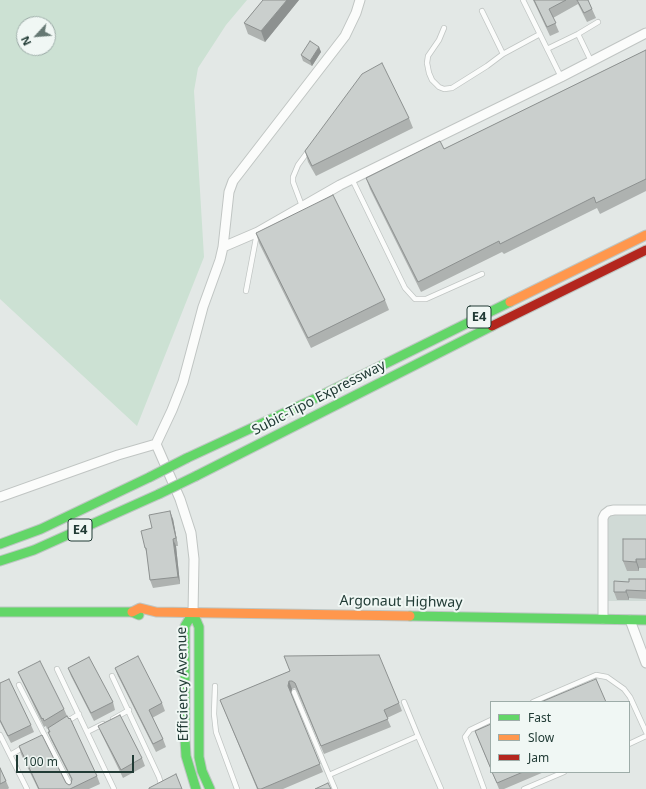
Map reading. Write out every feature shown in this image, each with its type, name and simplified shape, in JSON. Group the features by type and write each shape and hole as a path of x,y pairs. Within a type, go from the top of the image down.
{"main road":[{"name":"Subic-Tipo Expressway","path":"0,544 41,529 187,458 312,400 646,235"},
{"name":"Subic-Tipo Expressway","path":"0,561 54,542 159,494 446,348 646,250"},
{"name":"Argonaut Highway","path":"0,612 132,612 144,616 156,612 646,620"},
{"name":"Efficiency Avenue","path":"193,613 185,626 185,739 186,756 196,789"},
{"name":"Efficiency Avenue","path":"193,613 199,627 199,757 202,771 210,789"}],"street":[{"path":"0,497 118,455 156,444 183,382 203,307 216,273 223,247 227,203 233,181 345,36 356,13 360,0"},
{"path":"223,247 258,232 352,179 561,77 646,33"},
{"path":"156,444 180,499 191,533 194,559 193,613"},
{"path":"602,619 604,514 609,511 646,510"},
{"path":"630,620 646,663"}],"lane":[{"path":"523,0 561,77"},
{"path":"482,11 503,54"},
{"path":"547,49 578,34 598,22"},
{"path":"444,28 439,40 427,59 429,73 432,80 439,87 444,89 452,88 503,54 540,34"},
{"path":"578,34 591,61"},
{"path":"302,206 293,182 293,177 298,165 312,146"},
{"path":"352,179 405,288 415,299 426,299 482,274"},
{"path":"246,292 258,232"},
{"path":"57,669 114,789"},
{"path":"535,701 596,675 607,677 624,689 630,697 646,732"},
{"path":"112,676 159,777 161,784 158,789"},
{"path":"19,685 72,789"},
{"path":"215,686 214,714 216,732 225,760 237,789"},
{"path":"294,692 335,789"},
{"path":"404,702 441,789"},
{"path":"87,732 129,710"},
{"path":"62,724 79,714"},
{"path":"484,789 465,737 470,730 490,720"},
{"path":"37,739 50,731"},
{"path":"0,735 27,789"},
{"path":"329,775 418,736"},
{"path":"630,744 646,736"},
{"path":"10,755 30,743"},
{"path":"524,789 562,773"}],"shaded area":[{"path":"607,514 646,514 646,601 608,601"}],"green space":[{"path":"0,0 247,0 226,25 198,68 194,91 204,257 137,426 0,299"}],"building":[{"path":"263,0 287,0 261,31 244,23"},
{"path":"534,0 566,0 549,9 556,23 547,27"},
{"path":"577,0 588,0 592,9 584,13"},
{"path":"310,41 319,47 310,61 301,55"},
{"path":"646,50 646,179 596,203 594,197 500,244 499,241 418,282 366,178 440,141 444,149"},
{"path":"382,63 409,118 312,166 305,151 362,74"},
{"path":"333,195 385,300 308,338 256,233"},
{"path":"170,511 176,538 173,539 178,577 150,580 146,548 141,531 152,528 149,515"},
{"path":"623,539 646,539 646,559 636,559 636,562 623,561"},
{"path":"629,579 646,579 646,591 626,590 626,592 614,592 614,581 629,582"},
{"path":"379,655 399,703 384,710 388,719 321,746 295,683 289,681 288,686 320,764 258,789 220,700 290,671 284,656"},
{"path":"138,656 162,703 149,710 163,739 153,744 115,668"},
{"path":"89,657 113,702 91,713 68,668"},
{"path":"40,661 64,709 44,721 18,672"},
{"path":"9,679 31,725 8,736 0,720 0,683"},
{"path":"596,679 606,701 543,701"},
{"path":"120,715 142,758 121,770 98,726"},
{"path":"67,716 69,719 70,718 97,776 70,789 39,789 19,746 42,735 66,783 69,785 71,784 72,779 48,732 50,732 48,728"},
{"path":"490,724 490,767 475,731"},
{"path":"0,768 6,781 0,784"},
{"path":"492,773 521,773 497,783"},
{"path":"176,774 182,789 149,789 149,788"},
{"path":"328,783 331,789 315,789"}],"traffic: fast":[{"path":"187,458 312,400 510,302"},
{"path":"196,476 492,326"},
{"path":"150,477 187,458"},
{"path":"159,494 196,476"},
{"path":"0,544 41,529 150,477"},
{"path":"0,561 34,550 159,494"},
{"path":"0,612 132,612 139,615"},
{"path":"193,613 185,626 185,739 186,756 196,789"},
{"path":"193,613 199,627 199,757 202,771 210,789"},
{"path":"410,616 646,620"}],"traffic: slow":[{"path":"510,302 646,235"},
{"path":"132,612 140,608 156,612 410,616"}],"traffic: jam":[{"path":"492,326 646,250"}]}
